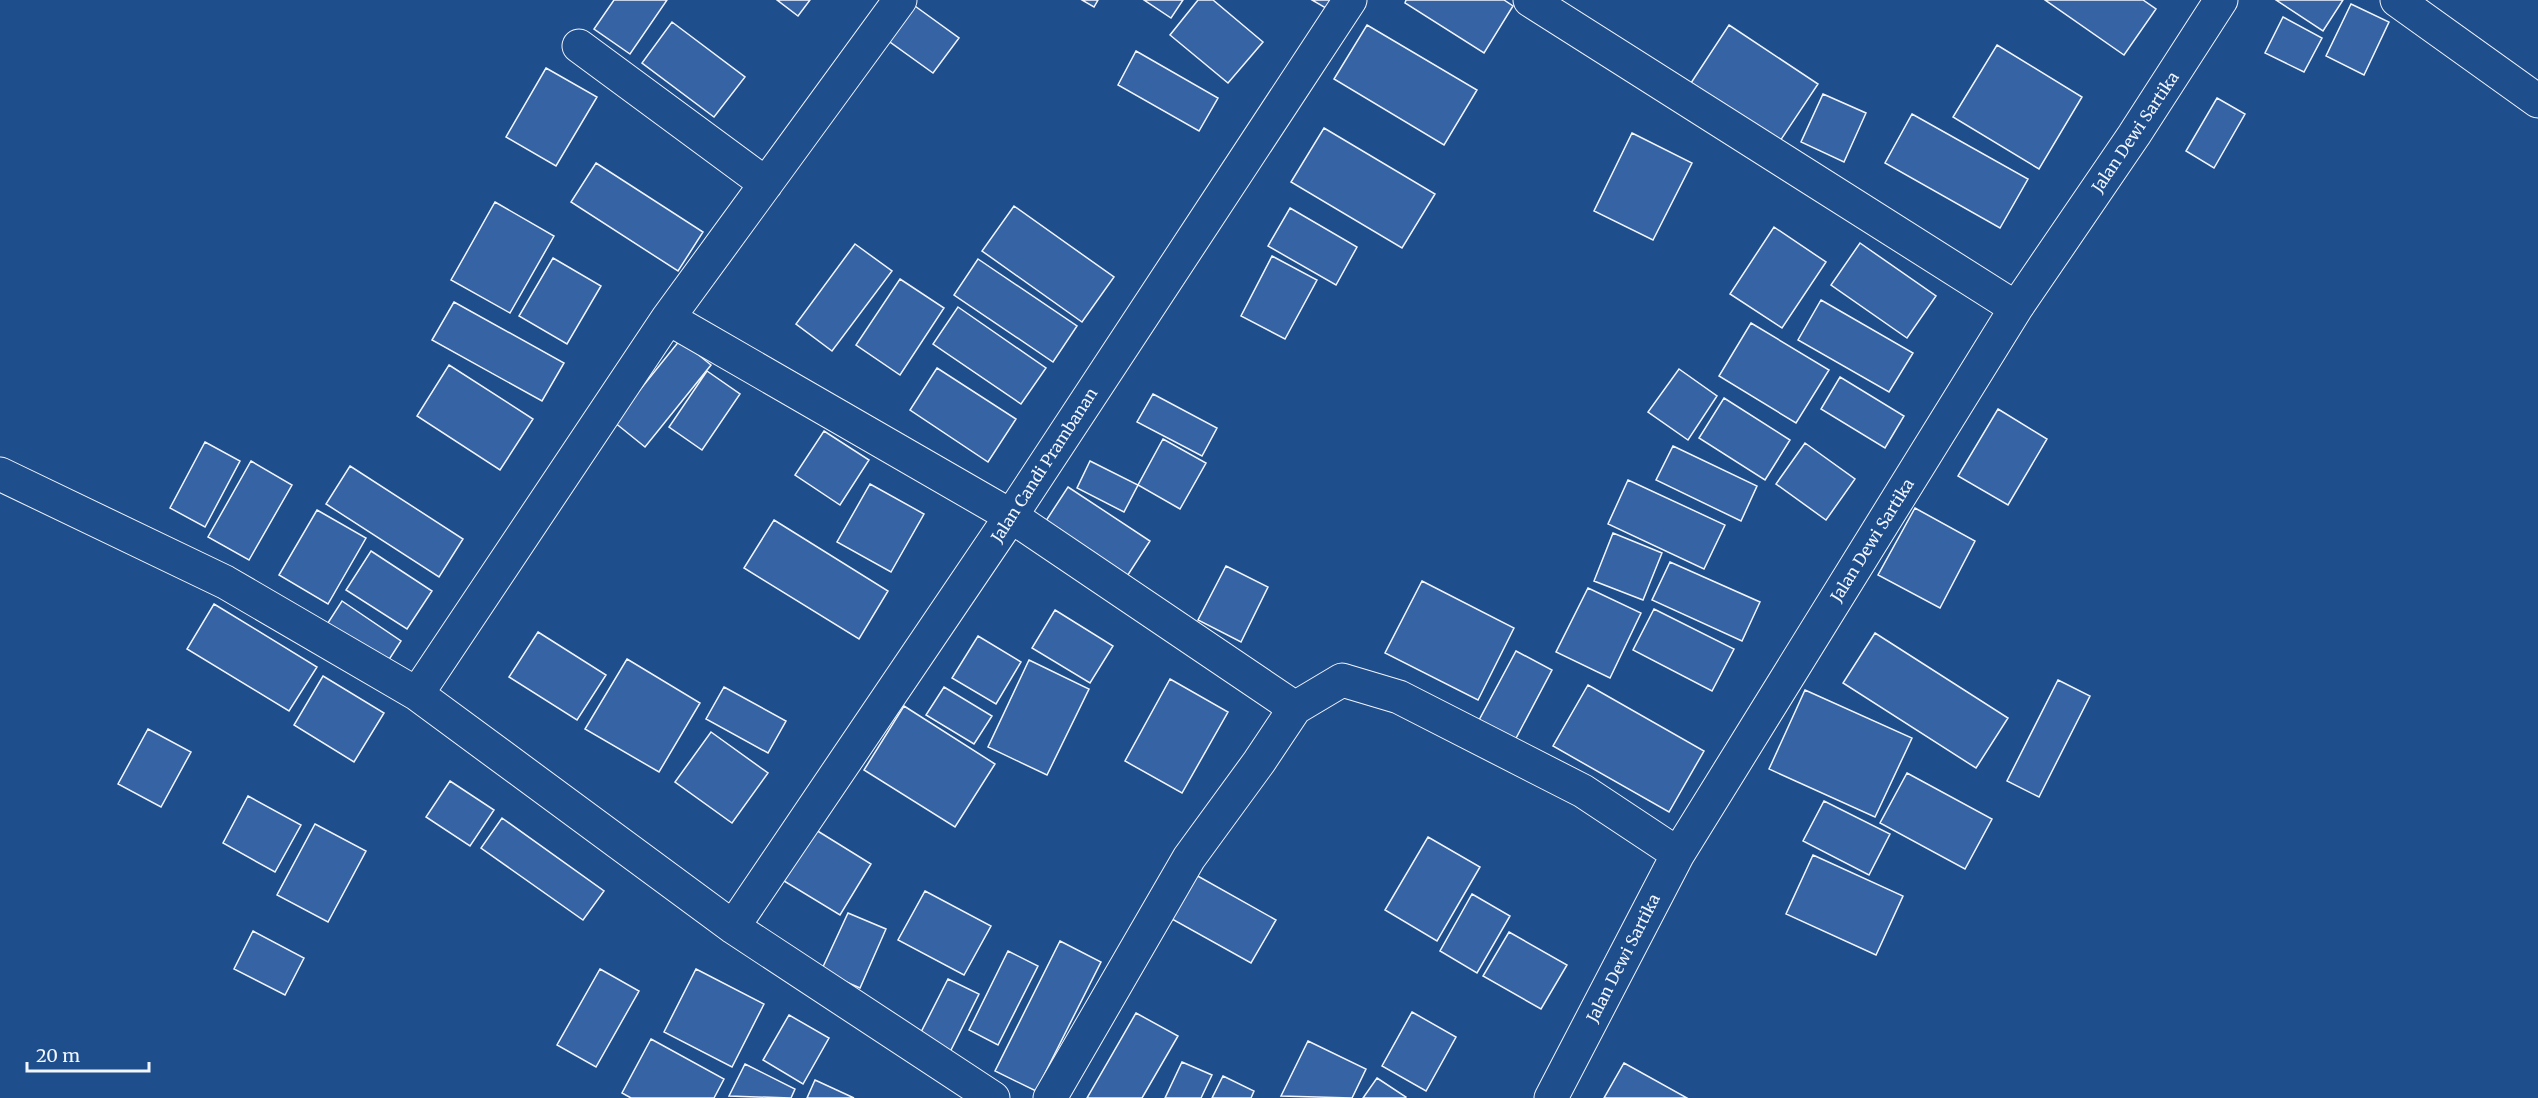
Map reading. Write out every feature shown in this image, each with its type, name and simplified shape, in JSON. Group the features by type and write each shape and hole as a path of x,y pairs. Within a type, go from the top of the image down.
{"street":[{"path":"417,694 668,318 900,0"},
{"name":"Jalan Candi Prambanan","path":"733,927 1011,516 1350,0"},
{"path":"1530,0 2016,308"},
{"name":"Jalan Dewi Sartika","path":"1551,1098 1678,854 2016,308 2134,135 2222,0"},
{"path":"2397,0 2538,101"},
{"path":"579,46 765,184"},
{"path":"668,318 1011,516 1295,708"},
{"path":"0,474 225,582 417,694 733,927 993,1098"},
{"path":"1050,1098 1189,858 1295,708 1342,680 1399,697 1583,791 1678,854"}],"building":[{"path":"614,0 667,0 630,54 594,29"},
{"path":"777,0 810,0 798,16"},
{"path":"1082,0 1098,0 1094,7"},
{"path":"1144,0 1183,0 1171,18"},
{"path":"1198,0 1213,0 1263,42 1228,83 1170,35"},
{"path":"1312,0 1337,0 1331,11"},
{"path":"1406,0 1504,0 1513,6 1484,53 1405,3"},
{"path":"2045,0 2143,0 2156,9 2124,55"},
{"path":"2276,0 2343,0 2323,31"},
{"path":"908,1 959,38 933,73 883,37"},
{"path":"2351,4 2389,22 2364,75 2326,56"},
{"path":"2283,17 2322,38 2304,72 2265,53"},
{"path":"672,22 745,77 714,117 642,63"},
{"path":"1367,25 1477,90 1444,145 1334,79"},
{"path":"1729,25 1818,84 1776,147 1687,89"},
{"path":"1997,45 2082,97 2039,169 1953,117"},
{"path":"1136,51 1218,98 1199,131 1118,85"},
{"path":"546,68 597,97 556,166 506,137"},
{"path":"1823,94 1866,113 1844,162 1801,142"},
{"path":"2217,98 2245,114 2214,168 2186,151"},
{"path":"1912,114 2028,179 2000,228 1885,163"},
{"path":"1324,128 1435,194 1402,248 1291,182"},
{"path":"1632,133 1692,163 1653,240 1594,211"},
{"path":"596,163 703,232 678,271 571,202"},
{"path":"495,202 554,236 510,313 451,280"},
{"path":"1014,206 1114,277 1082,322 982,251"},
{"path":"1290,208 1357,247 1336,285 1268,246"},
{"path":"1774,227 1826,262 1782,328 1730,294"},
{"path":"1860,243 1936,296 1907,338 1831,285"},
{"path":"855,244 892,271 832,351 796,324"},
{"path":"1272,256 1317,280 1285,339 1241,316"},
{"path":"553,258 601,286 567,344 519,316"},
{"path":"978,259 1077,326 1053,362 954,295"},
{"path":"900,279 944,308 900,375 856,345"},
{"path":"1821,300 1913,353 1889,392 1798,340"},
{"path":"454,302 564,363 542,401 432,340"},
{"path":"958,307 1046,368 1021,404 933,344"},
{"path":"1751,323 1829,370 1796,423 1719,376"},
{"path":"680,340 711,365 645,447 614,422"},
{"path":"449,365 533,419 500,470 417,416"},
{"path":"937,368 1016,419 988,462 910,410"},
{"path":"1679,369 1717,396 1688,440 1648,412"},
{"path":"707,371 740,394 702,450 669,427"},
{"path":"1840,377 1904,416 1885,448 1821,409"},
{"path":"1153,394 1217,428 1202,456 1137,422"},
{"path":"1724,398 1790,440 1765,480 1699,438"},
{"path":"1998,409 2047,439 2008,505 1958,476"},
{"path":"824,431 869,460 840,505 795,475"},
{"path":"1163,439 1206,463 1180,509 1138,485"},
{"path":"205,442 240,461 205,527 170,508"},
{"path":"1805,443 1855,479 1826,520 1776,484"},
{"path":"1673,446 1757,486 1741,521 1656,480"},
{"path":"251,461 292,485 249,560 208,537"},
{"path":"1090,461 1138,485 1124,512 1077,488"},
{"path":"350,466 463,539 439,577 326,504"},
{"path":"1628,480 1725,525 1704,569 1608,524"},
{"path":"870,484 924,514 891,572 837,542"},
{"path":"1068,487 1150,541 1122,584 1040,530"},
{"path":"1915,508 1975,541 1940,608 1878,575"},
{"path":"317,510 366,538 328,604 279,575"},
{"path":"774,520 888,591 859,639 744,568"},
{"path":"1613,533 1662,553 1643,600 1594,581"},
{"path":"371,551 432,591 407,629 346,590"},
{"path":"1670,562 1760,602 1742,641 1652,600"},
{"path":"1226,566 1268,587 1241,642 1198,620"},
{"path":"1422,581 1514,628 1478,700 1385,653"},
{"path":"1588,588 1641,613 1610,678 1556,652"},
{"path":"342,601 401,641 383,669 324,629"},
{"path":"214,604 317,667 289,711 187,649"},
{"path":"1654,609 1734,649 1712,691 1633,650"},
{"path":"1055,610 1113,646 1090,683 1032,648"},
{"path":"538,632 606,675 577,720 509,677"},
{"path":"1875,633 2008,718 1976,768 1843,683"},
{"path":"978,636 1021,662 996,704 952,678"},
{"path":"1516,651 1552,670 1514,742 1478,722"},
{"path":"627,659 700,703 659,772 585,729"},
{"path":"1029,660 1089,689 1047,775 988,747"},
{"path":"323,676 384,713 354,762 294,725"},
{"path":"1170,679 1228,712 1182,793 1125,761"},
{"path":"2058,680 2090,696 2039,797 2007,781"},
{"path":"1588,685 1704,751 1669,812 1553,746"},
{"path":"724,687 786,721 768,753 706,719"},
{"path":"944,687 992,716 974,744 926,715"},
{"path":"1805,690 1912,738 1875,817 1769,769"},
{"path":"904,706 995,764 955,827 864,770"},
{"path":"148,729 191,752 161,807 118,784"},
{"path":"711,732 768,773 732,823 675,782"},
{"path":"1907,773 1992,819 1965,869 1880,823"},
{"path":"450,781 494,810 470,846 426,817"},
{"path":"248,796 301,825 275,872 223,843"},
{"path":"1824,801 1890,834 1869,875 1803,841"},
{"path":"502,818 604,891 583,920 481,848"},
{"path":"315,824 366,851 328,922 277,895"},
{"path":"816,830 871,864 840,915 784,881"},
{"path":"1428,837 1480,867 1437,941 1385,910"},
{"path":"1813,855 1903,896 1876,955 1786,914"},
{"path":"1187,870 1276,920 1251,963 1163,914"},
{"path":"925,891 991,926 964,975 898,940"},
{"path":"1472,894 1510,916 1477,973 1440,951"},
{"path":"848,913 886,929 860,988 821,971"},
{"path":"253,931 304,958 285,995 234,969"},
{"path":"1509,932 1567,965 1541,1009 1483,976"},
{"path":"1060,941 1101,962 1036,1091 995,1071"},
{"path":"1008,951 1038,966 998,1045 969,1030"},
{"path":"600,969 639,991 596,1067 557,1045"},
{"path":"696,969 764,1004 732,1067 664,1032"},
{"path":"948,979 979,994 947,1058 916,1042"},
{"path":"1412,1012 1456,1037 1426,1091 1382,1066"},
{"path":"1136,1013 1178,1036 1142,1098 1087,1098"},
{"path":"789,1015 829,1038 803,1084 763,1060"},
{"path":"651,1039 724,1079 714,1098 631,1098 622,1093"},
{"path":"1308,1041 1366,1069 1352,1098 1281,1096"},
{"path":"1182,1062 1212,1075 1201,1098 1165,1098"},
{"path":"1624,1063 1687,1098 1604,1098"},
{"path":"745,1064 795,1089 791,1098 729,1096"},
{"path":"1223,1076 1254,1091 1251,1098 1212,1098"},
{"path":"1377,1078 1406,1097 1363,1098"},
{"path":"815,1080 854,1098 807,1098"}]}
